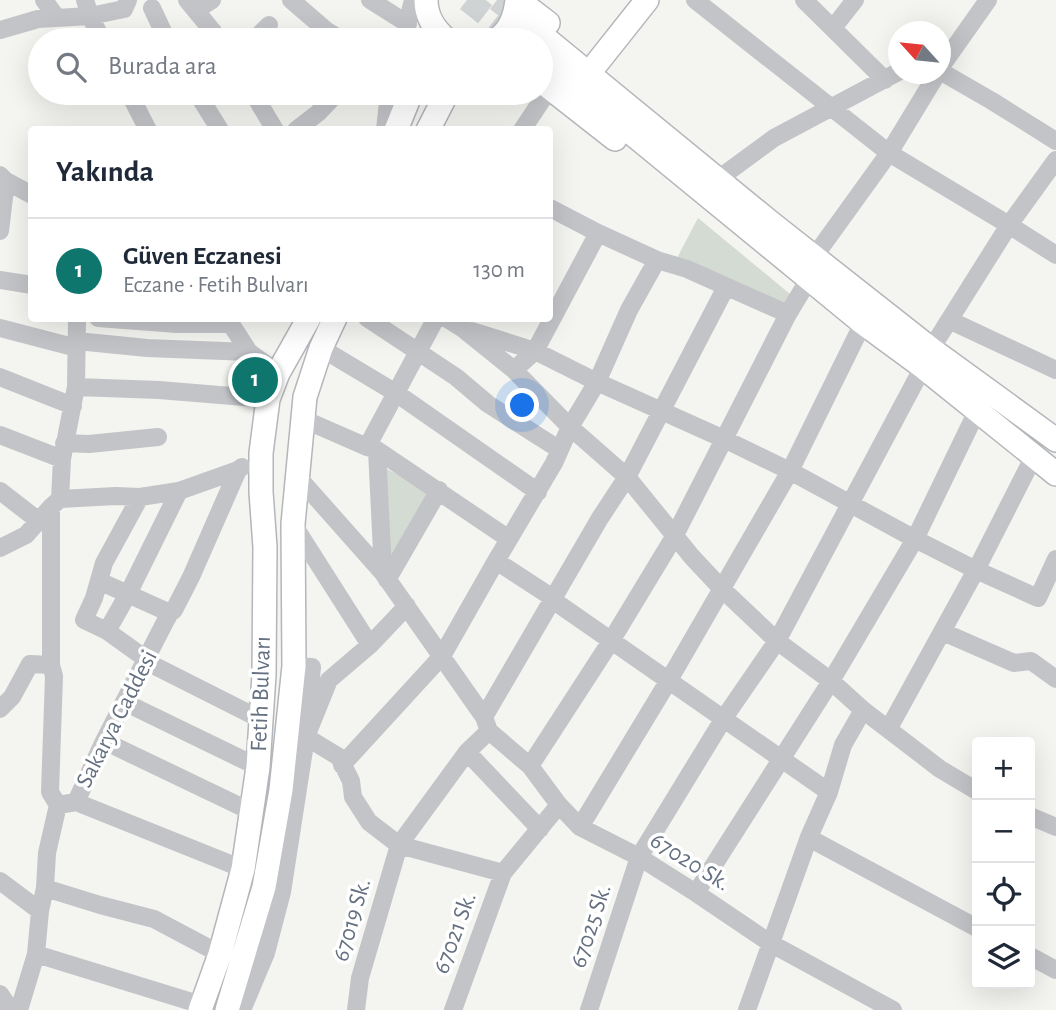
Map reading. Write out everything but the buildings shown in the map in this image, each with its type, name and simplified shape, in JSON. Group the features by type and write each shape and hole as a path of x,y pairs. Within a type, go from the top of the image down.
{"main road":[{"path":"426,0 429,19 434,28"},
{"path":"597,63 648,0"},
{"path":"553,41 597,63 753,198 767,232"},
{"path":"553,54 767,232 927,358 977,411 1056,474"},
{"path":"553,80 719,220 741,235 767,232"},
{"path":"399,126 406,105"},
{"path":"430,126 441,105"},
{"path":"812,268 863,323 1054,432"},
{"path":"304,408 299,393 272,388 306,322"},
{"path":"304,408 317,357 333,322"},
{"name":"Fetih Bulvarı","path":"201,1008 220,954 243,869 258,767 262,720 265,548 261,453 272,388"},
{"name":"Fetih Bulvarı","path":"227,1010 264,887 281,789 294,666 293,524 304,408"},
{"path":"261,492 270,498 286,497 296,484"}],"street":[{"path":"44,0 57,18"},
{"path":"0,30 38,19 57,18 88,8 124,9 128,0"},
{"path":"210,28 191,5 212,0"},
{"path":"291,0 324,28"},
{"path":"370,0 401,28"},
{"path":"406,28 413,0"},
{"path":"804,0 833,28 888,73"},
{"path":"833,28 855,0"},
{"path":"951,54 988,0"},
{"path":"707,3 889,153 1056,255"},
{"path":"88,8 97,28"},
{"path":"152,8 161,28"},
{"path":"266,28 269,25"},
{"path":"724,174 774,138 888,78"},
{"path":"951,78 1056,141"},
{"path":"530,766 674,537 812,268 889,153 931,84"},
{"path":"135,105 146,126"},
{"path":"204,105 218,126"},
{"path":"260,105 273,126"},
{"path":"301,126 326,105"},
{"path":"386,126 389,105"},
{"path":"524,126 533,105"},
{"name":"67025 Sk.","path":"589,1010 639,857 724,718 777,640 949,320 1009,225 1056,160"},
{"path":"0,230 3,178 28,193"},
{"path":"553,210 657,260 687,269 788,314"},
{"path":"553,317 598,233"},
{"path":"342,765 442,656 538,492 570,426 597,382 629,310 657,260"},
{"path":"0,281 28,284"},
{"name":"67019 Sk.","path":"356,1010 360,978 399,845 486,724 553,598 600,518 628,477 726,287"},
{"path":"949,320 1056,370"},
{"path":"77,322 76,387 55,503 50,792 67,804 243,869"},
{"path":"151,322 212,322"},
{"path":"230,322 272,388"},
{"path":"373,322 456,377 488,404 560,450"},
{"path":"385,577 372,448 396,393 434,322"},
{"path":"514,370 535,351 550,322"},
{"path":"465,323 535,351 724,439 790,471 915,540 1038,598 1056,559"},
{"path":"465,323 570,426 628,477 674,537 722,589 777,640 940,769 972,788"},
{"path":"580,827 790,471 863,323"},
{"path":"0,328 77,345 249,352"},
{"path":"317,357 396,393 538,492"},
{"path":"0,377 73,406"},
{"path":"76,387 159,390 272,388"},
{"path":"304,408 439,490 509,539"},
{"path":"696,893 831,681 915,540 977,411"},
{"path":"0,435 63,451 89,444 158,438"},
{"path":"0,548 26,535 55,503 116,496 139,497 179,491 238,470 261,453"},
{"path":"889,728 943,632 1034,456"},
{"name":"Sakarya Caddesi","path":"19,1010 36,954 47,853 67,804 104,741 191,577 238,470"},
{"name":"67020 Sk.","path":"296,484 385,577 442,656 486,724 530,766 559,805 580,827 639,857 770,943 893,1010"},
{"path":"385,577 439,490"},
{"path":"0,491 39,521"},
{"path":"107,631 179,491"},
{"path":"139,497 104,563 94,598 84,620 107,631 146,660 262,720"},
{"path":"293,524 370,645"},
{"path":"496,561 829,792"},
{"path":"99,581 170,613"},
{"path":"306,737 329,680 370,645 407,606"},
{"path":"943,632 1014,663 1031,661 1056,679"},
{"path":"0,709 12,696 30,664 51,664"},
{"path":"242,1010 266,953 282,891 306,737 312,667 294,666"},
{"path":"124,702 258,767"},
{"path":"747,1010 809,838 829,792 843,745 863,710"},
{"path":"306,737 339,757 351,781 353,797 369,822 399,845 503,873 559,805"},
{"path":"104,741 252,812"},
{"path":"467,752 540,829"},
{"path":"1035,818 1056,827"},
{"path":"809,838 973,926"},
{"name":"67021 Sk.","path":"453,1010 503,873"},
{"path":"0,881 40,911"},
{"path":"45,888 153,919 220,954"},
{"path":"36,954 201,1008"},
{"path":"1035,959 1056,970"},
{"path":"0,994 11,1010"}],"shaded area":[{"path":"698,218 790,294 784,305 677,258"},
{"path":"383,467 429,491 394,565 385,539"}],"tunnel":[{"path":"467,0 503,28"},
{"path":"497,0 523,20"}],"place":[{"name":"Güven Eczanesi","path":"255,380"}]}
